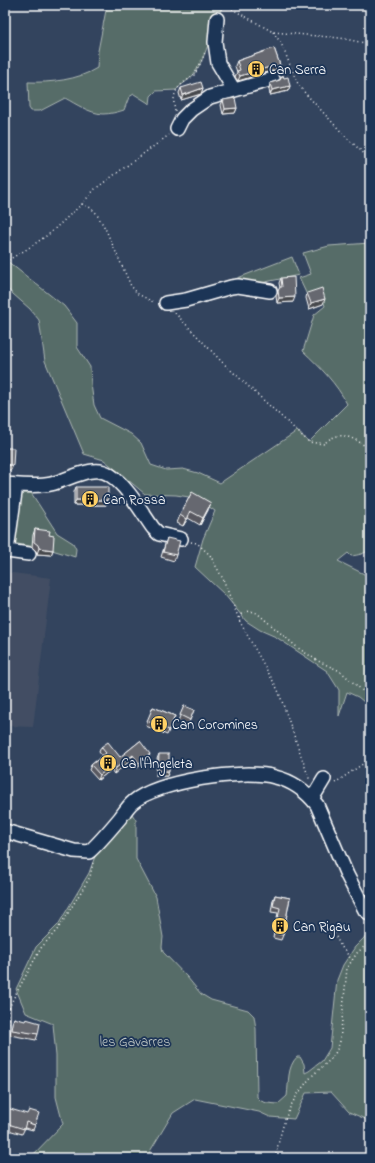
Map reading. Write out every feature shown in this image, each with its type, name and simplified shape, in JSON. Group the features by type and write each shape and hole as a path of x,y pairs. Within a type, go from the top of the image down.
{"street":[{"path":"217,19 215,42 218,63 234,90"},
{"path":"177,129 182,119 200,103 210,97 273,79"},
{"path":"166,303 186,300 238,286 270,291"},
{"path":"29,554 7,551 10,484 51,484 85,472 98,471 109,474 119,483 159,534 181,539"},
{"path":"5,831 74,851 89,852 133,802 157,789 211,777 258,774 271,776 292,784 310,796 320,812 347,875 365,910 370,914"},
{"path":"312,799 328,782"}],"path":[{"path":"217,19 224,5 273,32 340,38 370,44"},
{"path":"273,32 281,43 297,82 305,93 347,138 370,159"},
{"path":"5,262 49,234 96,189 177,129 174,99 176,90 193,75 200,64 206,48"},
{"path":"82,204 91,208 96,213 105,228 127,279 138,294 156,303 166,303 222,362 309,442 324,444 333,437 342,436 361,442 370,450"},
{"path":"181,539 197,543 210,555 223,579 240,622 278,690 310,780 312,799"},
{"path":"239,618 242,613 250,611 257,613 298,648 318,661 340,671 364,692 370,694"},
{"path":"328,782 370,759"},
{"path":"5,1047 9,1019 6,1013 41,948 57,930 90,877 94,861 95,846"},
{"path":"331,926 340,945 352,960"},
{"path":"275,1158 282,1129 289,1110 297,1095 313,1075 330,1061 337,1051 340,1041 347,968 357,953 367,944 370,939"}],"shaded area":[{"path":"5,572 51,578 33,727 5,726"}],"green space":[{"path":"107,5 223,5 199,67 192,76 176,90 156,91 151,96 150,104 134,94 129,97 124,110 111,113 103,114 93,112 65,98 40,111 31,111 29,108 28,82 64,80 97,68 98,51"},
{"path":"370,243 370,549 364,553 351,556 348,553 338,561 370,577 370,707 358,697 347,692 339,716 339,690 327,671 276,637 260,630 246,621 225,595 195,567 203,539 215,511 196,498 176,495 145,494 104,460 84,454 45,361 39,320 30,309 5,287 5,262 7,261 64,306 77,323 77,347 90,367 94,405 100,418 131,434 141,443 151,465 166,470 183,469 198,473 220,483 297,431 309,442 347,404 333,383 303,351 314,315 325,306 320,291 307,295 299,278 311,274 303,253 329,246"},
{"path":"292,257 299,275 256,284 235,281 235,279"},
{"path":"19,490 30,491 57,533 73,543 76,549 75,557 52,550 12,543"},
{"name":"les Gavarres","path":"132,814 136,820 136,859 156,897 163,937 163,952 201,994 211,1000 248,1010 254,1016 256,1029 257,1097 261,1101 278,1104 287,1096 290,1070 297,1057 300,1057 304,1064 305,1073 322,1061 330,1048 337,980 343,965 370,928 370,1121 349,1112 331,1092 306,1093 294,1119 270,1117 259,1112 195,1099 173,1113 146,1158 30,1158 63,1124 56,1097 56,1056 53,1024 26,1013 16,989 36,947 58,925 89,873 98,848 125,816"}],"building":[{"path":"274,48 281,68 273,66 240,76 237,71 240,70 237,61"},
{"path":"283,75 284,78 288,77 290,86 272,90 270,83 280,80"},
{"path":"201,82 203,88 183,95 181,88"},
{"path":"235,98 237,108 225,109 223,100"},
{"path":"294,277 295,297 279,298 278,291 280,287 282,287 281,278"},
{"path":"322,288 325,299 311,303 307,293"},
{"path":"5,448 14,448 13,465 5,465"},
{"path":"76,487 108,487 108,500 76,500"},
{"path":"192,492 211,503 203,518 190,511 186,519 180,515"},
{"path":"35,529 50,531 49,535 54,536 53,550 39,548 34,542"},
{"path":"167,538 180,541 176,555 163,552"},
{"path":"184,706 194,710 190,720 180,715"},
{"path":"153,707 175,716 169,730 147,721"},
{"path":"140,741 150,754 139,763 133,755 116,768 113,764 100,775 91,765 106,753 101,747 108,742 120,757"},
{"path":"159,754 169,754 169,771 158,771"},
{"name":"Can Rigau","path":"275,895 290,898 283,935 275,933 280,908 273,906"},
{"path":"14,1018 25,1021 26,1019 40,1023 38,1034 12,1030"},
{"path":"7,1108 27,1114 29,1110 39,1113 35,1125 26,1122 24,1129 5,1123"}],"place":[{"name":"Can Serra","path":"256,69"},
{"name":"Can Rossa","path":"90,499"},
{"name":"Can Coromines","path":"159,724"},
{"name":"Ca l'Angeleta","path":"108,763"},
{"name":"Can Rigau","path":"280,926"}]}
